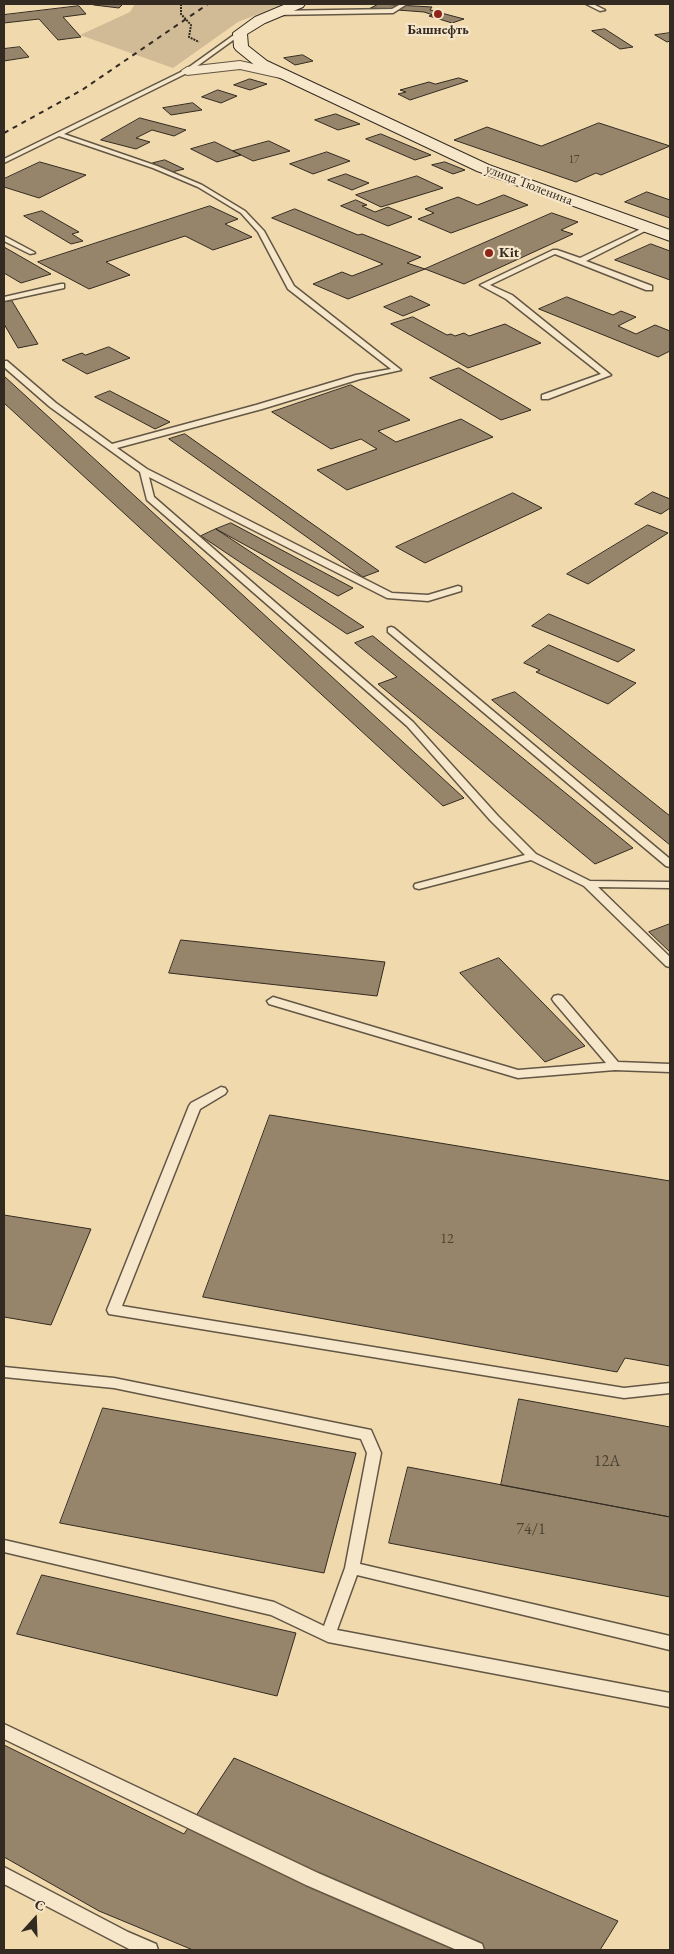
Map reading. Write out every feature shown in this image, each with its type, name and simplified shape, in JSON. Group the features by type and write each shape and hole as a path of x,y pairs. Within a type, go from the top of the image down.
{"main road":[{"path":"240,34 250,25 272,13 298,4"},
{"name":"улица Тюленина","path":"240,34 240,47 262,64 391,126 483,168 670,236"}],"street":[{"path":"187,71 240,66 285,75"}],"lane":[{"path":"272,13 393,11 404,4"},
{"path":"589,4 602,10"},
{"path":"4,160 187,71 240,34"},
{"path":"59,134 155,167 200,186 243,212 262,231 291,287 397,370 359,376 260,407 111,447"},
{"path":"580,261 647,228"},
{"path":"4,238 32,253"},
{"path":"545,397 607,375 509,297 484,285 555,252 648,288"},
{"path":"4,299 61,286"},
{"path":"4,363 54,405 144,471 390,596 428,598 458,589"},
{"path":"144,471 150,498 410,724 494,818 532,856 588,884 670,963"},
{"path":"391,630 670,864"},
{"path":"418,886 532,856"},
{"path":"588,884 670,885"},
{"path":"558,999 615,1066"},
{"path":"273,1002 518,1074 615,1066 670,1068"},
{"path":"222,1091 195,1106 114,1310 624,1393 670,1388"},
{"path":"4,1372 114,1383 366,1434 374,1453 352,1568 328,1635"},
{"path":"4,1546 274,1609 328,1635 670,1700"},
{"path":"352,1568 670,1643"},
{"path":"4,1731 312,1879 476,1950"},
{"path":"4,1875 122,1938 150,1950"}],"path":[{"path":"182,4 181,14 191,25 189,37 204,45"}],"shaded area":[{"path":"135,4 283,4 238,22 173,68 80,35 130,12"}],"building":[{"path":"123,4 119,8 94,5"},
{"name":"Башнефть","path":"379,4 432,7 430,10 464,19 452,23 429,16 433,15 424,12 371,8"},
{"path":"79,6 86,14 63,17 81,37 58,40 39,19 4,23 4,15"},
{"path":"605,29 633,47 620,49 592,31"},
{"path":"670,33 670,41 667,42 655,35"},
{"path":"20,47 29,57 4,61 4,49"},
{"path":"303,55 313,61 295,65 284,58"},
{"path":"459,78 468,81 410,100 398,94 406,92 400,90 429,82 435,84"},
{"path":"250,79 267,84 250,90 234,85"},
{"path":"218,90 237,96 221,103 202,97"},
{"path":"193,103 202,110 171,115 163,108"},
{"path":"336,114 360,124 338,130 315,120"},
{"path":"140,118 186,130 174,136 152,130 136,138 150,142 136,149 101,140"},
{"path":"599,123 670,146 601,175 596,173 576,182 454,140 487,127 541,146"},
{"path":"381,134 431,155 415,160 366,139"},
{"path":"269,141 290,151 253,161 233,151"},
{"path":"215,142 241,155 217,162 191,149"},
{"path":"327,152 350,161 313,174 290,164"},
{"path":"165,160 184,169 172,172 153,163"},
{"path":"40,162 86,175 39,198 4,187 4,179"},
{"path":"445,162 465,170 453,174 432,165"},
{"path":"346,174 369,183 352,190 328,180"},
{"path":"417,176 443,188 381,207 356,195"},
{"path":"647,192 670,200 670,218 625,202"},
{"path":"504,195 528,205 451,233 418,219 434,213 425,209 458,197 477,205"},
{"path":"356,200 367,205 362,206 375,212 388,207 412,217 388,226 341,206"},
{"path":"210,206 238,219 225,224 252,237 213,250 185,236 106,262 130,275 89,289 38,262"},
{"path":"295,209 358,235 362,234 421,257 407,263 425,269 348,299 313,284 342,272 352,276 383,264 272,218"},
{"path":"42,211 79,232 72,234 83,241 71,244 24,216"},
{"path":"552,213 578,222 561,230 573,234 464,284 425,269"},
{"path":"651,244 670,251 670,280 615,260"},
{"path":"4,247 51,274 21,283 4,273"},
{"path":"411,296 430,305 403,316 384,307"},
{"path":"567,297 613,315 621,311 636,317 618,326 636,334 655,325 670,331 670,351 658,357 539,309"},
{"path":"12,301 38,344 18,348 4,324 4,302"},
{"path":"413,317 447,335 455,336 464,333 469,336 505,324 541,343 468,368 391,324"},
{"path":"109,347 130,358 87,374 62,360 82,353 85,355"},
{"path":"459,368 531,410 501,420 430,378"},
{"path":"4,376 464,798 443,806 4,403"},
{"path":"351,385 410,420 378,431 396,442 461,419 493,437 347,490 317,470 377,449 361,439 331,449 272,412"},
{"path":"110,391 170,422 155,429 95,397"},
{"path":"185,434 379,571 363,577 169,439"},
{"path":"653,492 670,499 670,508 661,514 635,504"},
{"path":"513,493 542,508 425,563 396,547"},
{"path":"231,523 353,588 338,596 216,529"},
{"path":"648,525 668,533 588,584 567,574"},
{"path":"216,529 364,627 347,634 201,536"},
{"path":"549,614 635,650 618,662 532,626"},
{"path":"373,636 633,848 595,864 378,684 397,677 355,643"},
{"path":"549,645 636,683 608,704 536,672 540,670 524,663"},
{"path":"515,692 670,816 670,845 492,700"},
{"path":"670,924 670,952 649,932"},
{"path":"181,940 385,962 377,996 169,973"},
{"path":"499,958 585,1046 545,1062 460,973"},
{"path":"270,1115 670,1181 670,1366 625,1358 617,1372 203,1297"},
{"path":"4,1215 91,1229 51,1325 4,1317"},
{"path":"519,1399 670,1427 670,1517 501,1485"},
{"path":"103,1408 356,1453 324,1573 60,1523"},
{"path":"408,1467 670,1517 670,1597 389,1543"},
{"path":"42,1575 296,1633 277,1696 17,1634"},
{"path":"4,1745 184,1834 234,1758 618,1921 600,1950 193,1950 99,1911 4,1857"}],"railway":[{"path":"4,133 82,90 208,4"}],"place":[{"name":"Башнефть","path":"438,14"},
{"name":"Kit","path":"489,253"}]}
